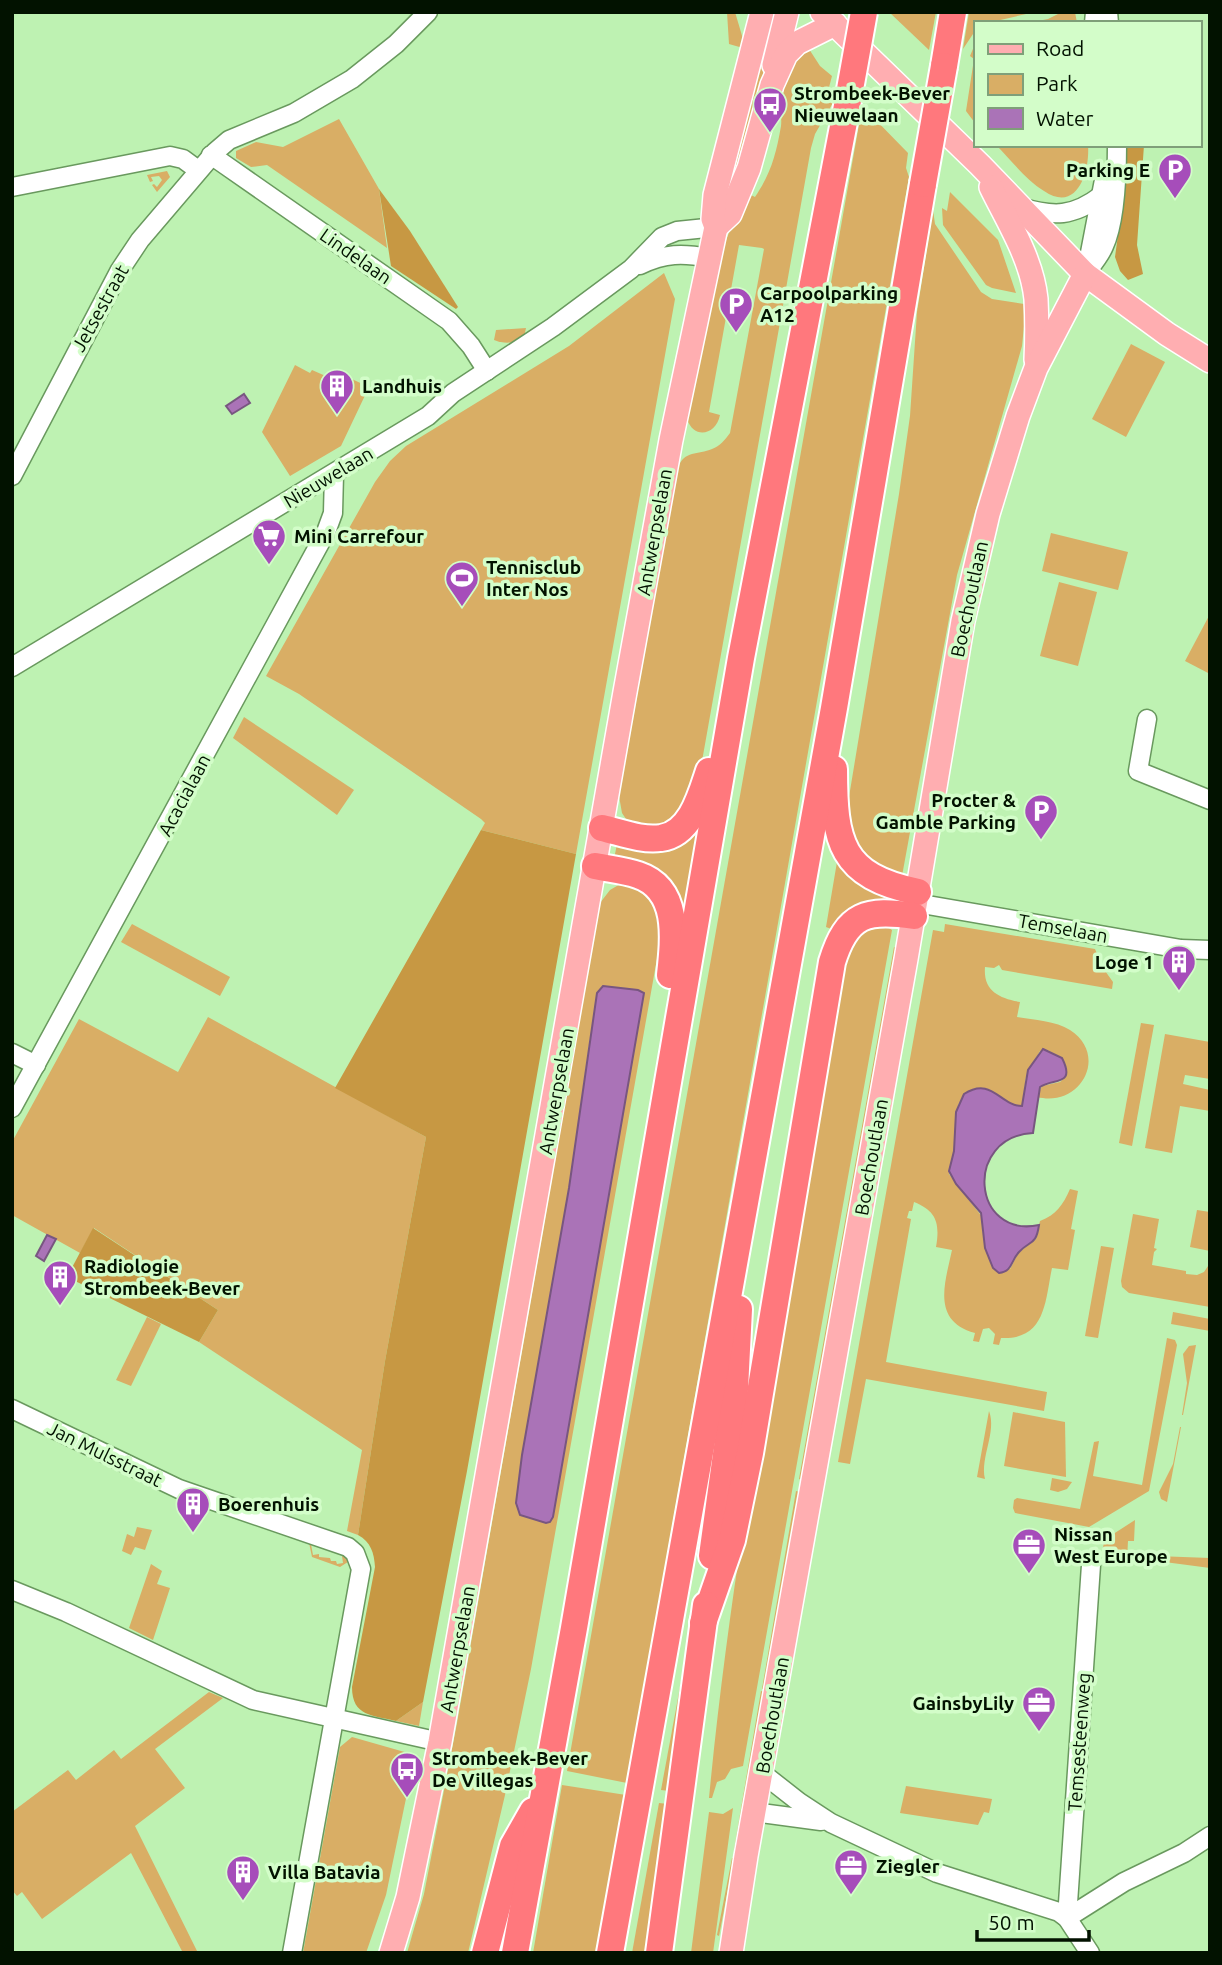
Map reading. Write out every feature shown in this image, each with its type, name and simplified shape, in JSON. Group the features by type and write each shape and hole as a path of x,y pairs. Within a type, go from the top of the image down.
{"highway":[{"path":"514,1953 741,658 864,12"},
{"path":"610,1953 834,708 953,12"},
{"path":"602,828 660,838 684,825 704,787 741,658"},
{"path":"834,708 835,816 842,840 855,864 867,875 916,903"},
{"path":"595,866 639,875 649,880 660,888 673,921 673,946 640,1238"},
{"path":"703,1623 732,1540 750,1453 832,962 842,935 863,917 916,903"},
{"path":"659,1953 735,1389 745,1196"},
{"path":"485,1953 513,1846 542,1794"}],"main road":[{"path":"741,12 752,43"},
{"name":"Antwerpselaan","path":"391,1953 414,1872 440,1742 671,440 716,227 713,219 715,195 762,12"},
{"name":"Antwerpselaan","path":"716,227 730,214 749,168 772,85 787,12"},
{"path":"828,18 980,165 1085,274 1167,334 1210,360"},
{"name":"Antwerpselaan","path":"772,85 791,47 828,18"},
{"name":"Boechoutlaan","path":"980,165 1021,247 1032,279 1036,298 1036,368"},
{"name":"Boechoutlaan","path":"732,1953 754,1812 975,565 1003,462 1036,368 1085,274"}],"street":[{"name":"Jetsestraat","path":"12,476 120,270 140,240 211,155 229,140 294,113 352,79 396,44 428,12"},
{"path":"1085,274 1102,195 1105,147"},
{"path":"1085,274 1101,253 1108,234 1114,197 1117,147"},
{"name":"Lindelaan","path":"211,155 449,321 471,346 487,371"},
{"path":"12,187 170,156 183,159 198,170"},
{"path":"1020,207 1052,215 1063,214 1084,207 1102,195"},
{"name":"Nieuwelaan","path":"12,667 428,416 453,393 553,327 631,269 658,240 687,229 716,227"},
{"name":"Nieuwelaan","path":"631,269 664,255 681,254 709,258"},
{"name":"Acacialaan","path":"12,1108 326,532 334,513 334,474"},
{"path":"1147,719 1138,771 1210,800"},
{"name":"Temselaan","path":"916,903 1181,949 1210,950"},
{"path":"12,1053 36,1065"},
{"name":"Jan Mulsstraat","path":"12,1409 179,1489 340,1544 355,1553 361,1569 292,1953"},
{"name":"Temsesteenweg","path":"1068,1919 1091,1565"},
{"path":"12,1590 253,1700 440,1742"},
{"path":"762,1773 831,1823 954,1880 1049,1908 1068,1919 1090,1953"},
{"path":"754,1812 783,1814 831,1823"},
{"path":"1068,1919 1124,1882 1184,1853 1210,1836"}],"green space":[{"path":"727,12 735,12 743,48 729,44"},
{"path":"769,12 779,21 738,170 727,166"},
{"path":"889,12 936,12 929,50"},
{"path":"969,12 1035,12 996,21 974,21 974,32 963,49"},
{"path":"1062,12 1075,12 1077,21 1038,21"},
{"path":"809,49 820,66 832,76 827,95 834,101 815,134 811,148 699,778 680,815 660,829 628,822 622,813 619,796 678,468 684,458 715,448 730,433 764,249 762,248 739,245 709,412 720,415 718,422 710,431 699,432 690,426 687,419 723,248 745,192 755,197 769,172 781,126 780,96 784,80 796,58"},
{"path":"974,59 974,122 966,111"},
{"path":"867,111 908,153 906,168 909,177 627,1783 567,1771 860,119 864,122"},
{"path":"339,119 379,189 387,248 267,165 251,167 236,158 236,151 256,142 283,147"},
{"path":"998,147 1088,147 1084,177 1073,193 1066,197 1056,197 1044,191"},
{"path":"167,171 170,177 157,192 152,185 157,187 162,180 159,176 151,177 153,181 150,182 147,175"},
{"path":"950,192 998,240 1016,293 986,285 943,225 942,208 947,211"},
{"path":"933,210 935,224 981,292 992,299 1024,304 1025,316 1022,346 957,575 902,876 882,873 853,843 847,809 899,494 910,416 917,312"},
{"name":"Tennisclub Inter Nos","path":"664,273 675,299 576,854 481,830 485,823 481,819 299,694 266,676 375,482 390,461 406,446 569,346"},
{"path":"526,328 524,337 517,341 506,343 494,340 496,330"},
{"path":"1131,344 1165,362 1126,437 1092,419"},
{"path":"295,365 310,373 312,370 337,381 341,374 369,387 341,446 290,476 262,432"},
{"path":"1051,533 1128,552 1118,590 1042,571"},
{"path":"1059,582 1097,592 1078,666 1040,656"},
{"path":"1210,614 1210,674 1185,661"},
{"path":"244,717 354,790 337,815 233,738"},
{"path":"699,825 683,926 614,859 617,844"},
{"path":"838,856 897,899 870,903 834,930 826,927"},
{"path":"622,883 639,885 657,907 661,936 531,1669 468,1953 407,1953 424,1894 457,1723 600,903 610,890","holes":["603,986 644,993 553,1517 546,1523 520,1515 516,1503 569,1188 590,1038"]},
{"path":"132,924 230,977 220,996 121,942"},
{"path":"945,924 1095,949 1113,982 1112,989 1002,970 999,965 994,968 985,967 987,982 994,992 1020,1002 1017,1017 1045,1021 1070,1030 1082,1041 1087,1053 1085,1077 1066,1095 1037,1097 1042,1086 1060,1082 1065,1077 1062,1058 1047,1050 1040,1051 1026,1077 1022,1106 1011,1104 981,1088 959,1103 957,1109 955,1145 949,1174 983,1218 983,1236 988,1248 1010,1269 1018,1253 1036,1239 1040,1221 1058,1209 1070,1189 1078,1191 1071,1229 1075,1230 1068,1270 1052,1268 1045,1305 1035,1325 1027,1333 1001,1338 999,1345 993,1344 995,1334 989,1328 983,1329 979,1342 973,1341 975,1333 952,1320 944,1299 952,1250 936,1247 937,1225 928,1210 914,1202 907,1218 911,1219 886,1362 1047,1392 1044,1411 866,1379 850,1464 838,1462 933,930 944,932"},
{"path":"884,925 892,930 743,1766 731,1769 725,1779 717,1782 712,1798 709,1798 720,1692 750,1483 843,961 858,931"},
{"path":"894,947 896,948 802,1480 799,1479"},
{"path":"208,1017 426,1137 385,1361 358,1535 347,1531 362,1450 199,1342 218,1310 94,1228 80,1253 12,1215 12,1142 79,1019 178,1072"},
{"path":"1141,1023 1154,1025 1132,1146 1119,1143"},
{"path":"1165,1034 1210,1042 1210,1079 1185,1075 1183,1084 1210,1090 1210,1111 1180,1106 1172,1153 1145,1148"},
{"path":"1197,1210 1210,1212 1210,1251 1190,1247"},
{"path":"1133,1214 1159,1219 1154,1248 1157,1249 1152,1265 1197,1275 1204,1272 1210,1263 1210,1307 1129,1293 1122,1287"},
{"path":"1101,1246 1114,1248 1098,1338 1085,1336"},
{"path":"1173,1312 1210,1319 1210,1331 1171,1324"},
{"path":"147,1317 161,1324 131,1386 116,1380"},
{"path":"1167,1338 1175,1340 1177,1345 1149,1491 1089,1527 1015,1513 1014,1500 1017,1498 1080,1509 1094,1442 1099,1441 1093,1476 1142,1485"},
{"path":"1196,1345 1182,1415 1187,1383 1183,1354 1189,1346"},
{"path":"989,1411 991,1427 985,1479 977,1477"},
{"path":"1013,1412 1065,1422 1066,1477 1004,1466"},
{"path":"1180,1427 1167,1502 1161,1499 1159,1492 1173,1464"},
{"path":"1052,1478 1072,1482 1067,1489 1058,1492 1050,1490"},
{"path":"796,1491 800,1492 762,1689"},
{"path":"1135,1520 1134,1541 1128,1541 1127,1560 1102,1558 1104,1540"},
{"path":"137,1527 152,1530 145,1550 135,1547 131,1555 122,1551 127,1534 134,1537"},
{"path":"308,1538 313,1555 330,1558 337,1564 343,1563 341,1549 351,1560 340,1567 312,1557"},
{"path":"1156,1556 1210,1558 1210,1568 1157,1561"},
{"path":"151,1564 162,1571 157,1584 170,1588 153,1640 129,1628"},
{"path":"683,1671 669,1791 661,1790"},
{"path":"761,1691 764,1692 734,1850"},
{"path":"209,1692 223,1698 155,1749 185,1788 135,1826 198,1953 183,1953 131,1853 42,1919 22,1892 17,1896 12,1890 12,1812 68,1770 76,1780 114,1750 121,1759"},
{"path":"423,1702 419,1726 396,1721"},
{"path":"352,1737 415,1755 386,1895 366,1953 303,1953 340,1747"},
{"path":"562,1785 626,1795 598,1953 533,1953"},
{"path":"906,1786 992,1799 989,1813 984,1812 978,1825 900,1813"},
{"path":"659,1803 668,1804 649,1953 632,1953"},
{"path":"733,1808 713,1953 691,1953 709,1812 723,1814"},
{"path":"734,1858 719,1936 717,1935"}],"shaded area":[{"path":"1127,147 1144,147 1137,245 1143,274 1128,280 1120,271 1115,257"},
{"path":"379,189 410,231 458,307 456,309 391,266"},
{"path":"481,830 576,854 467,1471 423,1702 396,1721 365,1713 353,1697 352,1687 375,1567 371,1548 358,1535 385,1361 426,1137 335,1088"},
{"path":"93,1228 218,1310 199,1342 67,1277"}],"water":[{"path":"244,394 250,403 232,414 226,406"},
{"path":"603,986 644,993 553,1517 546,1523 520,1515 516,1503 569,1188 597,993"},
{"path":"1043,1049 1062,1058 1066,1067 1065,1077 1040,1087 1033,1133 1010,1139 995,1151 986,1168 985,1186 989,1203 1000,1217 1017,1225 1039,1225 1034,1240 1019,1252 1009,1268 999,1273 993,1268 985,1248 981,1213 956,1184 949,1171 954,1151 956,1112 964,1094 982,1088 1014,1105 1022,1106 1028,1070"},
{"path":"47,1235 56,1239 44,1261 36,1256"}],"place":[{"name":"Strombeek-Bever Nieuwelaan","path":"770,134"},
{"name":"Parking E","path":"1175,200"},
{"name":"Carpoolparking A12","path":"736,334"},
{"name":"Landhuis","path":"337,416"},
{"name":"Mini Carrefour","path":"269,566"},
{"name":"Tennisclub Inter Nos","path":"462,608"},
{"name":"Procter & Gamble Parking","path":"1041,841"},
{"name":"Loge 1","path":"1179,992"},
{"name":"Radiologie Strombeek-Bever","path":"60,1307"},
{"name":"Boerenhuis","path":"193,1534"},
{"name":"Nissan West Europe","path":"1029,1575"},
{"name":"GainsbyLily","path":"1039,1733"},
{"name":"Strombeek-Bever De Villegas","path":"407,1799"},
{"name":"Ziegler","path":"851,1896"},
{"name":"Villa Batavia","path":"243,1902"}]}
